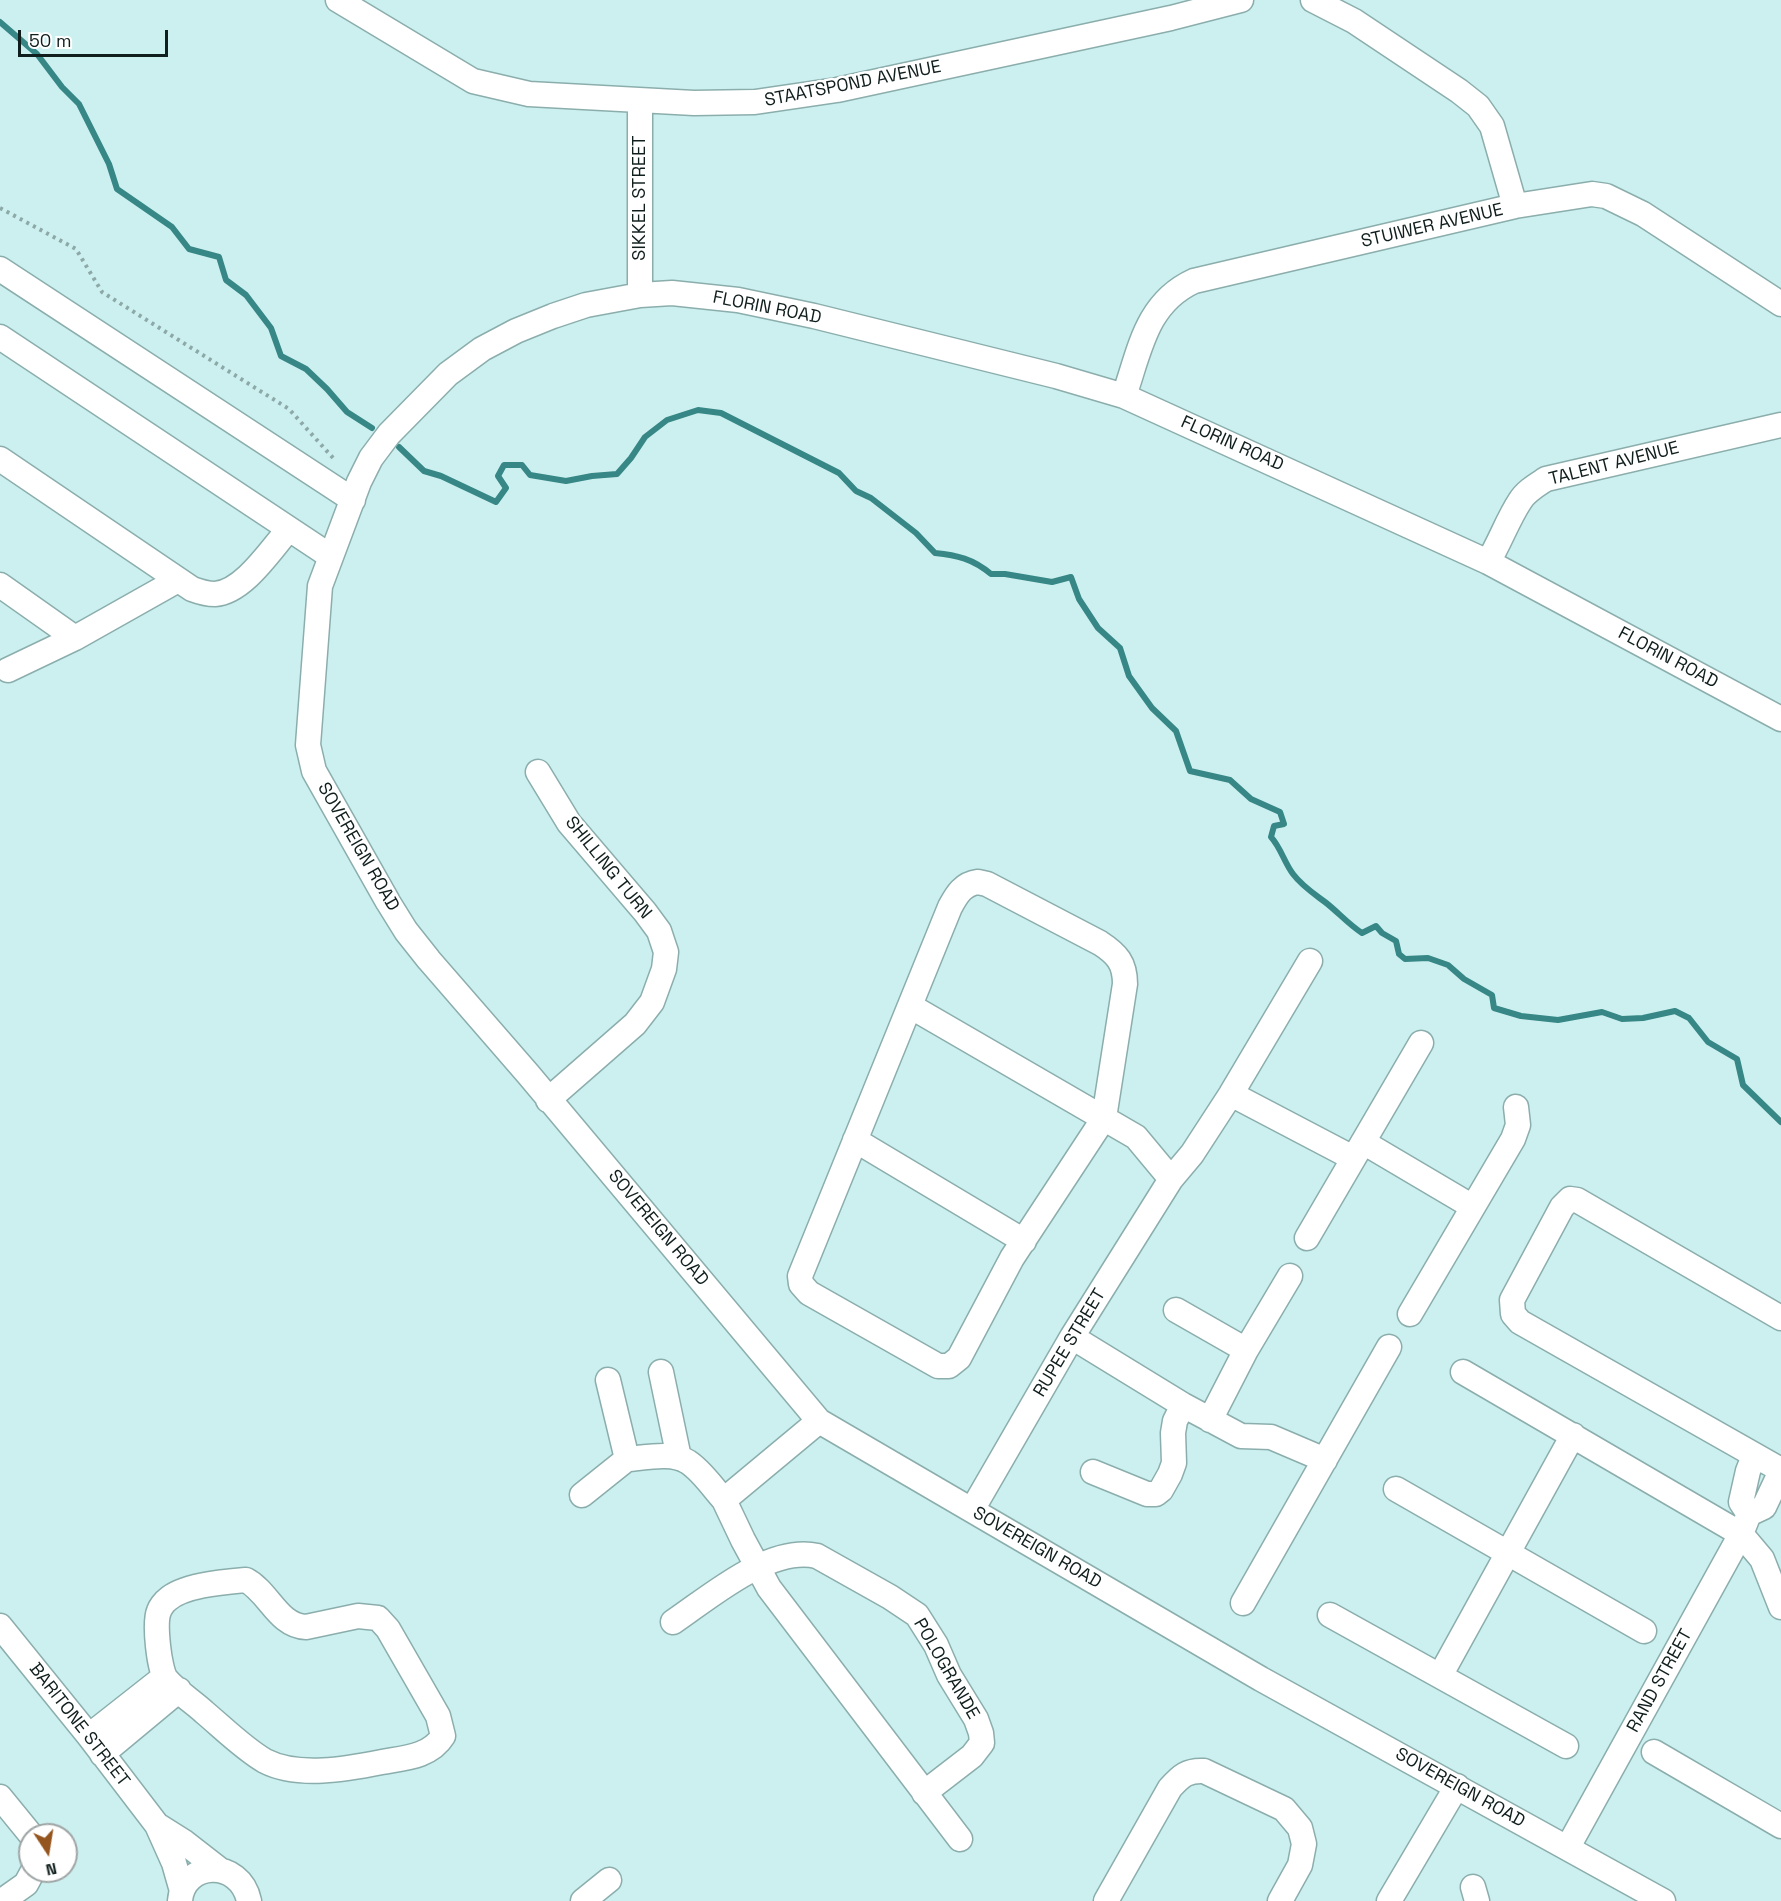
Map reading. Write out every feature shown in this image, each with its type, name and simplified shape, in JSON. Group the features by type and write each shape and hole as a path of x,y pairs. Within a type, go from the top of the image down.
{"street":[{"name":"STAATSPOND AVENUE","path":"342,1 473,81 529,94 694,103 755,102 837,90 1171,18 1208,4 1241,0"},
{"path":"1313,0 1354,21 1479,106 1492,126 1515,207"},
{"name":"SIKKEL STREET","path":"640,101 640,295"},
{"name":"STUIWER AVENUE","path":"1124,396 1148,325 1159,306 1179,288 1211,276 1515,207 1592,194 1606,196 1643,214 1781,304"},
{"path":"0,269 356,491"},
{"name":"FLORIN ROAD","path":"640,295 672,293 749,302 1056,375 1124,396 1488,562 1781,719"},
{"name":"SOVEREIGN ROAD","path":"640,295 586,305 516,331 482,349 448,374 389,434 371,458 330,556 320,586 314,641 308,745 314,771 406,931 819,1421 1261,1679 1663,1901"},
{"path":"0,337 330,556"},
{"name":"TALENT AVENUE","path":"1488,562 1520,500 1546,479 1781,425"},
{"path":"0,459 178,580 192,589 205,593 226,592 239,584 289,529"},
{"path":"8,670 75,638 178,580"},
{"path":"0,585 75,638"},
{"name":"SHILLING TURN","path":"538,772 569,823 659,931 666,952 664,969 652,1002 635,1023 548,1100"},
{"path":"969,883 987,884 1115,953 1125,972 1125,984 1104,1118 1012,1258 959,1358 949,1366 938,1366 809,1293 801,1284 800,1276 950,907 956,896 969,883"},
{"name":"RUPEE STREET","path":"972,1510 1072,1337 1172,1179 1192,1154 1231,1094 1310,961"},
{"path":"910,1006 1136,1137 1172,1179"},
{"path":"1307,1238 1421,1043"},
{"path":"1231,1094 1358,1150 1473,1207"},
{"path":"1410,1314 1513,1139 1518,1125 1516,1107"},
{"path":"855,1140 1024,1240"},
{"path":"1781,1318 1577,1200 1570,1199 1562,1207 1512,1300 1513,1314 1520,1322 1781,1471"},
{"path":"1210,1420 1246,1350 1290,1276"},
{"path":"1176,1310 1246,1350"},
{"path":"1072,1337 1183,1405 1241,1436 1271,1437 1325,1460"},
{"path":"1244,1603 1389,1347"},
{"path":"661,1372 679,1458"},
{"path":"1463,1372 1573,1435 1745,1524"},
{"path":"608,1380 627,1460"},
{"path":"1093,1472 1147,1494 1156,1494 1161,1490 1174,1462 1173,1433 1183,1405"},
{"path":"724,1500 819,1421"},
{"path":"1440,1676 1573,1435"},
{"path":"1754,1456 1741,1502 1745,1524 1781,1607"},
{"path":"582,1496 627,1460 679,1458 694,1467 724,1500 769,1588 960,1839"},
{"name":"RAND STREET","path":"1568,1847 1745,1524 1764,1507 1781,1471"},
{"path":"1396,1490 1644,1631"},
{"name":"POLOGRANDE","path":"673,1623 757,1566 795,1554 806,1553 817,1556 917,1615 976,1719 982,1743 972,1756 924,1793"},
{"path":"246,1580 256,1586 286,1621 297,1627 306,1628 358,1616 378,1618 388,1629 438,1716 443,1736 433,1748 414,1756 345,1769 293,1769 265,1761 172,1684 157,1633 159,1612 167,1600 185,1590 246,1580"},
{"path":"1330,1615 1566,1746"},
{"name":"BARITONE STREET","path":"0,1626 157,1826 174,1863 179,1897"},
{"path":"95,1745 172,1684"},
{"path":"1654,1752 1781,1826"},
{"path":"1106,1901 1170,1788 1183,1774 1204,1771 1284,1809 1300,1828 1304,1844 1300,1865 1280,1901"},
{"path":"1389,1901 1457,1786"},
{"path":"0,1797 21,1823"},
{"name":"BARITONE STREET","path":"157,1826 184,1842 220,1870 231,1873 240,1880 246,1889 249,1901"},
{"path":"179,1897 189,1881 197,1874 208,1870 220,1870"},
{"path":"584,1901 609,1880"},
{"path":"2,1901 27,1883"}],"path":[{"path":"0,208 76,249 102,292 289,409 356,491"}],"waterway":[{"path":"0,22 37,54 62,87 79,104 109,164 117,189 172,227 189,249 219,257 226,280 246,295 271,328 281,356 306,369 347,412 372,428"},
{"path":"399,447 424,471 441,476 496,502 506,488 498,476 504,465 522,465 530,475 566,481 617,474 645,437 667,420 698,410 721,413 839,473 856,491 871,498 916,533 935,553 965,559 991,574 1005,574 1052,582 1071,577 1079,599 1098,628 1120,648 1129,676 1152,708 1176,731 1190,771 1230,780 1251,799 1280,812 1284,824 1274,826 1271,837 1296,878 1362,933 1376,926 1382,933 1396,941 1399,954 1405,959 1428,958 1448,965 1464,979 1492,995 1494,1008 1521,1016 1558,1020 1602,1012 1622,1019 1643,1018 1675,1011 1689,1018 1708,1042 1737,1059 1743,1085 1781,1122"}]}
